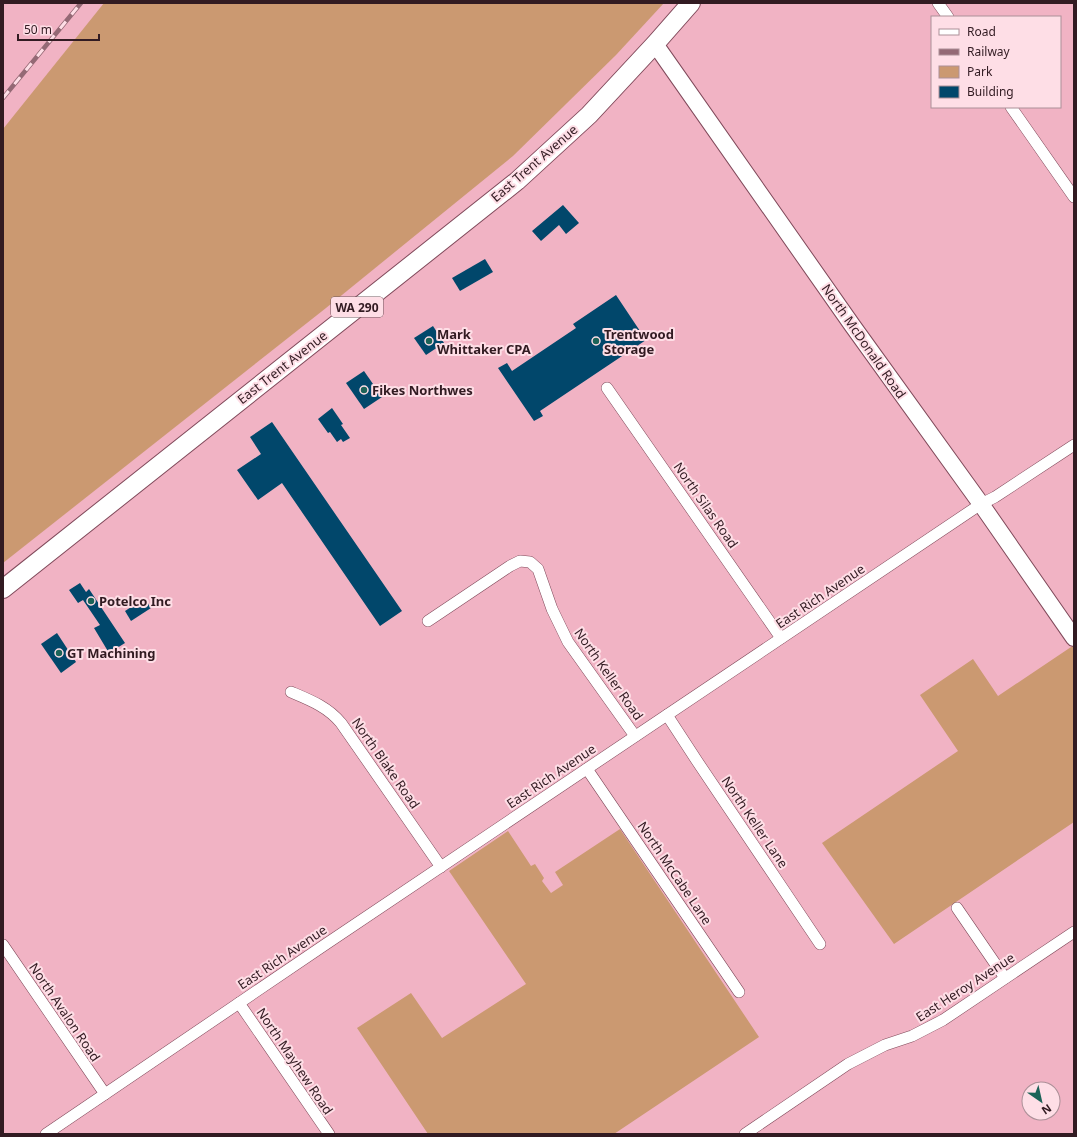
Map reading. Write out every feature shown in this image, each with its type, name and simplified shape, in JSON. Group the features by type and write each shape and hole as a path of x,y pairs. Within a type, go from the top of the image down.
{"main road":[{"name":"East Trent Avenue","path":"3,589 517,181 589,115 691,3"}],"street":[{"path":"938,3 947,16"},
{"name":"North McDonald Road","path":"655,44 852,325 981,504 1074,638"},
{"path":"1012,108 1074,197"},
{"name":"North Silas Road","path":"607,388 781,638"},
{"name":"East Rich Avenue","path":"46,1134 781,638 981,504 995,497 1074,445"},
{"name":"North Keller Road","path":"428,621 510,566 520,561 530,562 538,569 552,609 568,642 635,736"},
{"name":"North Blake Road","path":"291,692 323,707 341,722 441,867"},
{"name":"North Keller Lane","path":"667,715 820,944"},
{"name":"North McCabe Lane","path":"587,769 739,992"},
{"path":"957,908 1005,978"},
{"name":"East Heroy Avenue","path":"745,1134 848,1064 885,1045 912,1036 943,1020 1074,932"},
{"name":"North Avalon Road","path":"3,945 7,959 105,1094"},
{"name":"North Mayhew Road","path":"239,1003 329,1134"}],"green space":[{"path":"104,3 664,3 616,55 513,156 326,308 3,563 3,129"},
{"path":"1074,645 1074,822 894,944 822,843 958,751 920,695 973,659 998,696"},
{"path":"620,829 759,1037 614,1134 428,1134 357,1028 411,993 442,1038 526,984 449,871 508,831 531,866 535,864 544,878 542,881 551,893 563,885 555,872"}],"building":[{"path":"563,205 579,223 566,234 559,225 541,241 532,231"},
{"path":"485,259 493,272 460,291 452,278"},
{"path":"616,295 646,340 540,411 543,416 534,421 498,368 507,363 512,371 576,328 573,324"},
{"name":"Mark Whittaker CPA","path":"433,326 444,343 426,355 414,338"},
{"name":"Fikes Northwes","path":"364,371 382,397 364,409 346,383"},
{"path":"332,408 343,424 341,425 350,438 343,442 341,439 337,442 330,432 328,433 318,419"},
{"path":"272,422 402,611 380,626 282,483 258,500 237,470 261,454 250,437"},
{"path":"80,583 86,592 89,589 125,643 109,653 94,628 100,625 83,600 78,603 69,590"},
{"path":"145,598 151,608 131,621 125,611"},
{"name":"GT Machining","path":"57,633 76,662 61,673 41,644"}],"railway":[{"path":"3,98 81,3"}],"place":[{"name":"Mark Whittaker CPA","path":"429,341"},
{"name":"Trentwood Storage","path":"596,341"},
{"name":"Fikes Northwes","path":"364,390"},
{"name":"Potelco Inc","path":"91,601"},
{"name":"GT Machining","path":"59,653"}]}
